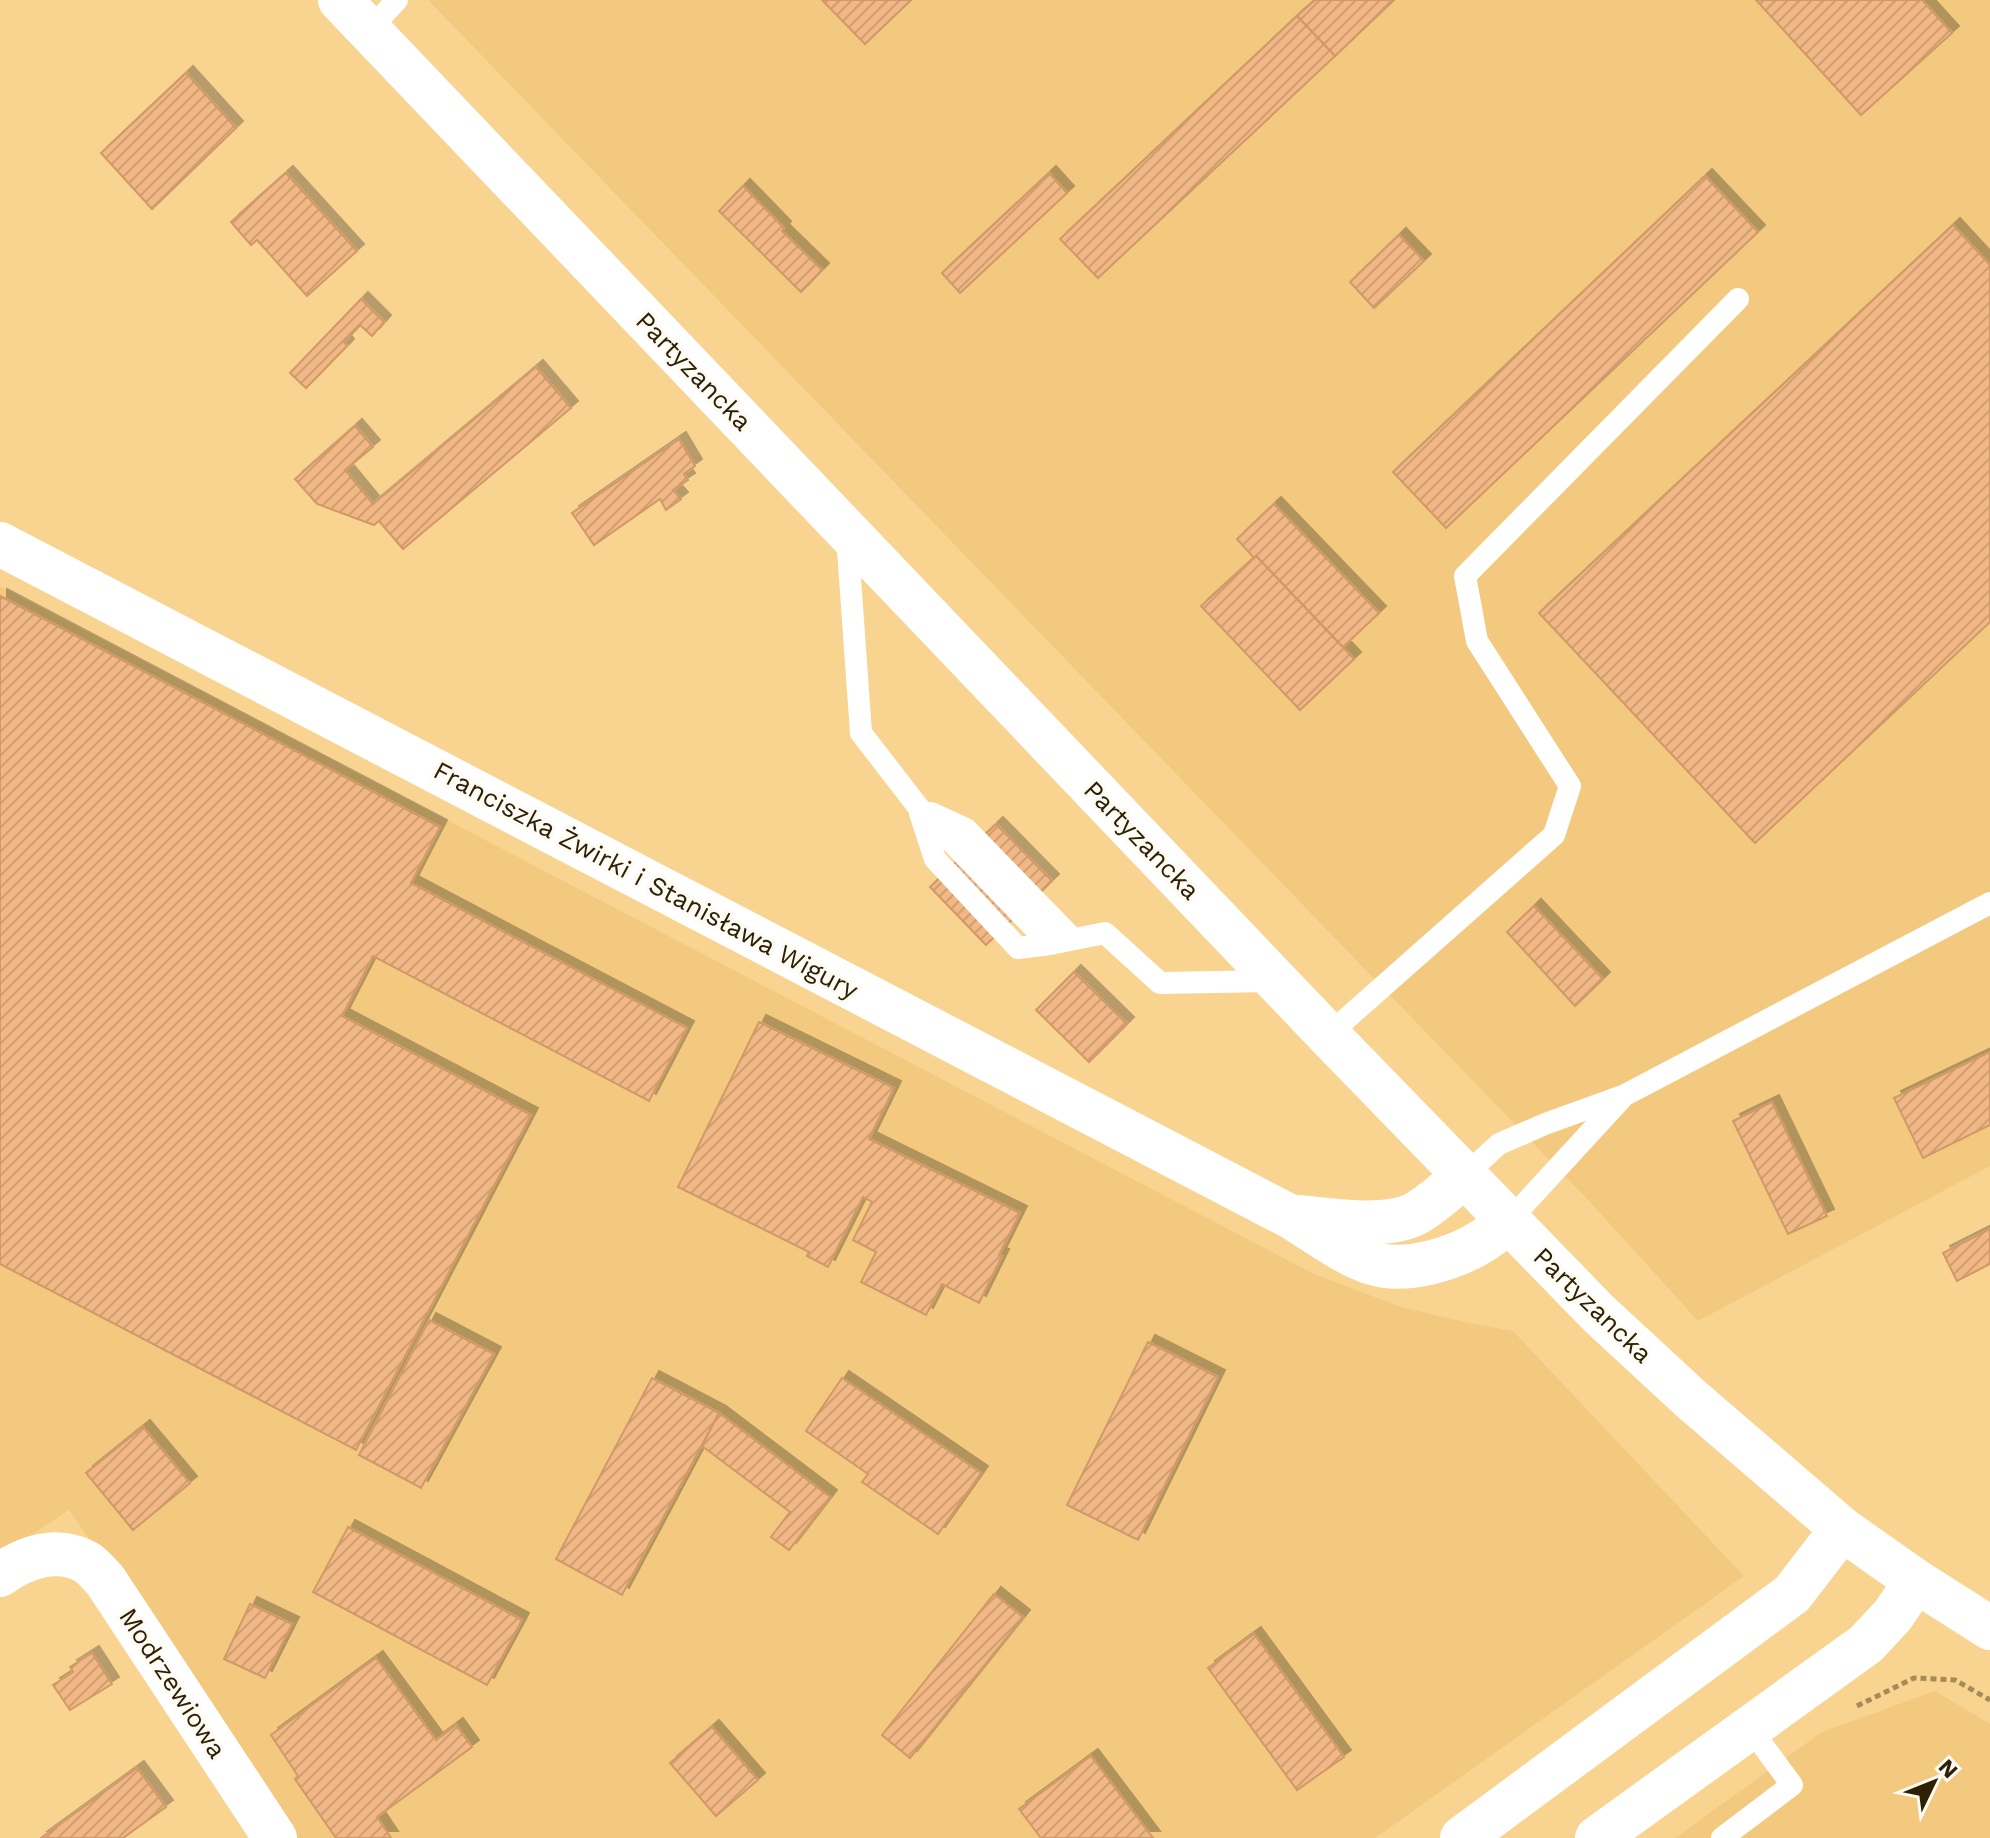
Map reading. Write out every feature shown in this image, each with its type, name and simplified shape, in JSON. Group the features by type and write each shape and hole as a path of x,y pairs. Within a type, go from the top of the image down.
{"main road":[{"name":"Partyzancka","path":"369,10 846,531 1508,1222 1610,1324 1691,1399 1842,1529 1990,1628"},
{"name":"Franciszka Żwirki i Stanisława Wigury","path":"0,544 1291,1217 1370,1263 1414,1266 1462,1252 1484,1241 1508,1222"},
{"name":"Franciszka Żwirki i Stanisława Wigury","path":"1291,1217 1364,1223 1412,1215 1435,1201 1464,1176"},
{"path":"1462,1838 1792,1594 1842,1529"},
{"name":"Modrzewiowa","path":"0,1575 30,1559 52,1553 69,1555 88,1563 105,1580 275,1838"},
{"path":"1597,1838 1866,1644 1893,1615 1916,1581"}],"lane":[{"path":"1328,1035 1554,835 1570,786 1477,641 1465,576 1738,299"},
{"path":"846,531 861,733 919,808 1050,944 1105,933 1160,983 1277,982"},
{"path":"919,808 966,829 1073,939"},
{"path":"1464,1176 1499,1144 1625,1095 1990,903"},
{"path":"1508,1222 1625,1095"},
{"path":"1722,1838 1792,1785 1750,1728"}],"path":[{"path":"1849,1710 1914,1678 1955,1680 1990,1700"}],"shaded area":[{"path":"428,0 1990,0 1990,1166 1698,1321 1591,1203"},
{"path":"0,586 1314,1274 1401,1307 1513,1331 1744,1576 1375,1838 297,1838 69,1510 0,1556"},
{"path":"1935,1691 1990,1724 1990,1838 1675,1838 1822,1732"}],"building":[{"path":"822,0 911,0 865,44"},
{"path":"1315,0 1394,0 1335,56 1297,16"},
{"path":"1756,0 1922,0 1952,33 1861,115"},
{"path":"1297,16 1335,56 1098,278 1060,239"},
{"path":"186,73 236,128 152,209 101,153"},
{"path":"286,173 357,251 307,296 257,240 251,245 231,222"},
{"path":"1049,173 1067,193 960,293 942,273"},
{"path":"1705,176 1758,232 1446,528 1393,472"},
{"path":"743,186 784,228 782,231 822,270 801,292 719,211"},
{"path":"1953,225 1990,265 1990,622 1755,843 1539,613"},
{"path":"1399,235 1424,261 1374,308 1350,282"},
{"path":"361,299 384,322 372,336 360,325 344,342 347,346 306,388 290,373"},
{"path":"536,367 571,408 403,549 379,521 374,525 317,504 295,479 355,426 373,447 345,470 373,504"},
{"path":"679,439 695,466 684,474 688,480 673,490 681,499 666,510 660,499 594,545 572,513"},
{"path":"1274,504 1379,613 1343,647 1237,539"},
{"path":"1256,556 1354,659 1300,710 1201,606"},
{"path":"0,596 440,827 411,883 687,1028 649,1101 373,956 342,1016 531,1115 356,1450 0,1264"},
{"path":"996,824 1052,881 986,945 930,887"},
{"path":"1534,906 1603,979 1575,1006 1507,932"},
{"path":"1074,972 1127,1024 1089,1062 1036,1010"},
{"path":"759,1022 894,1088 869,1139 1020,1213 979,1303 942,1284 926,1315 861,1282 876,1252 853,1240 872,1202 863,1197 828,1267 807,1256 809,1252 678,1187"},
{"path":"1990,1052 1990,1125 1923,1158 1894,1098"},
{"path":"1772,1102 1827,1216 1788,1234 1733,1121"},
{"path":"1990,1229 1990,1264 1957,1281 1943,1253"},
{"path":"429,1320 494,1354 421,1488 359,1455"},
{"path":"1148,1342 1218,1377 1138,1540 1067,1505"},
{"path":"652,1378 719,1413 622,1595 556,1559"},
{"path":"842,1378 981,1473 938,1534 862,1482 868,1474 806,1431"},
{"path":"719,1413 830,1497 789,1550 771,1537 790,1512 702,1446"},
{"path":"143,1427 190,1483 133,1530 86,1473"},
{"path":"348,1527 522,1620 487,1685 313,1592"},
{"path":"994,1594 1023,1617 910,1758 882,1735"},
{"path":"250,1604 292,1624 265,1678 224,1659"},
{"path":"1254,1634 1344,1757 1297,1790 1208,1668"},
{"path":"92,1653 112,1684 70,1710 53,1685 73,1672 70,1667"},
{"path":"376,1658 436,1740 456,1725 472,1747 377,1817 391,1838 336,1838 295,1779 298,1776 271,1735"},
{"path":"712,1727 758,1780 716,1816 670,1763"},
{"path":"1091,1756 1153,1838 1041,1838 1019,1809"},
{"path":"137,1768 166,1807 123,1838 41,1838"}]}
